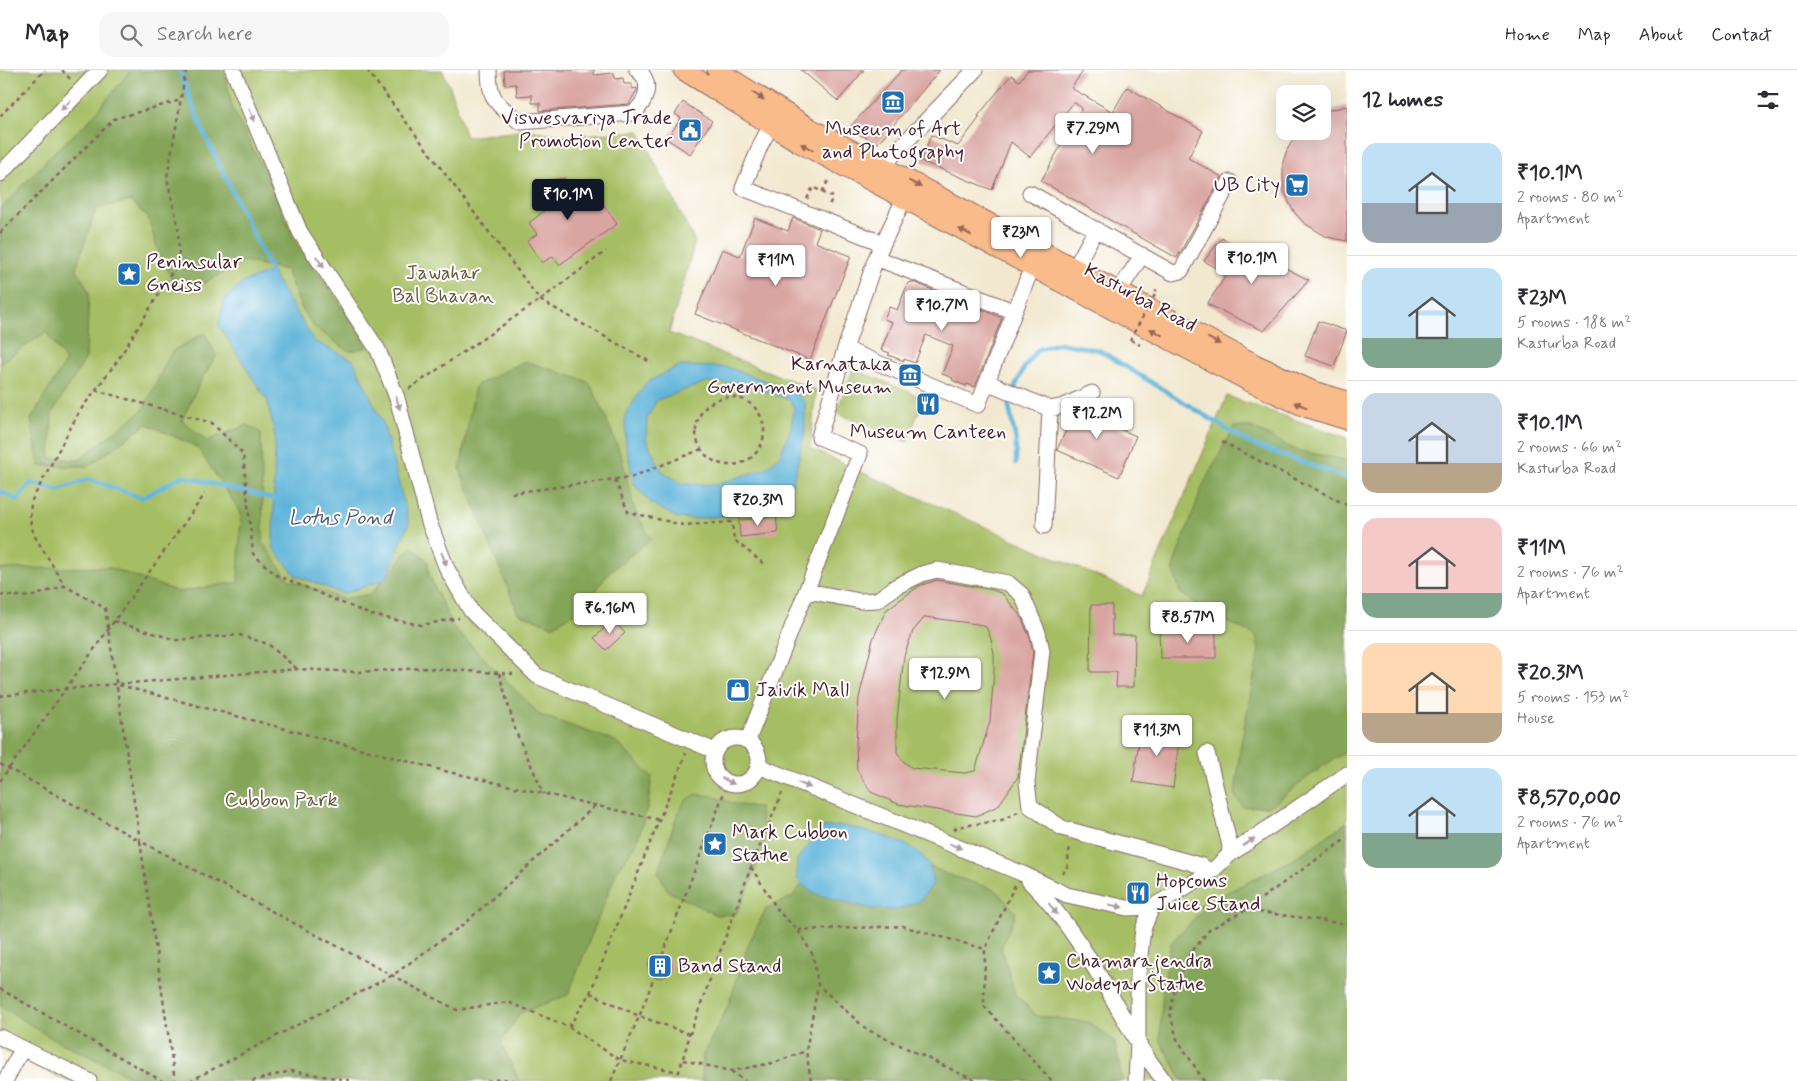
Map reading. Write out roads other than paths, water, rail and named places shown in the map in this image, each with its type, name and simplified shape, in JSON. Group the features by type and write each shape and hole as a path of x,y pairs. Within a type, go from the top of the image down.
{"main road":[{"name":"Kasturba Road","path":"683,70 770,126 1250,382 1305,407 1347,420"},
{"name":"Kasturba Road","path":"717,70 810,128 1255,364 1312,390 1347,401"}],"street":[{"path":"0,174 100,70"},
{"path":"234,70 300,232 378,350 397,398 429,522 447,569 471,611 537,676 715,751"},
{"path":"489,70 491,92 496,103 520,122 633,113 641,107 646,99 644,78 637,70"},
{"path":"884,168 893,155 975,70"},
{"path":"770,126 743,188 874,240 879,252 1013,311"},
{"path":"1030,193 1173,272 1181,271 1230,182"},
{"path":"748,740 860,454 819,437 845,349 879,252 904,199"},
{"path":"1075,268 1096,229"},
{"path":"1119,291 1142,255"},
{"path":"845,349 978,405 1013,311 1032,267"},
{"path":"987,382 1050,409 1064,406 1092,393"},
{"path":"1044,526 1050,409"},
{"path":"807,592 860,601 877,600 897,586 922,574 937,570 1008,583 1022,595 1038,633 1042,651 1027,783 1030,806 1062,828 1202,866 1210,872"},
{"path":"737,737 748,740 758,752 759,766 752,778 745,783 736,784 719,777 714,769 713,760 715,751 720,744 728,739 737,737"},
{"path":"1207,754 1230,846 1229,855"},
{"path":"759,766 1021,873 1067,895 1127,908 1152,907 1210,872 1229,855 1347,774"},
{"path":"1021,873 1041,893 1073,934 1103,981 1138,1044 1164,1081"},
{"path":"1136,1081 1138,973 1143,929 1152,907"},
{"path":"0,1037 89,1081"},
{"path":"5,1081 22,1049"}],"water":[{"name":"Lotus Pond","path":"271,271 314,341 353,360 383,423 409,523 386,579 343,594 295,575 273,547 275,435 267,400 219,326 224,299 244,282"},
{"path":"679,366 727,367 794,391 805,402 805,432 793,483 769,510 695,519 677,518 651,503 634,484 626,446 625,416 646,383","holes":["707,382 744,384 790,400 794,408 791,428 779,457 766,468 716,485 682,484 662,471 646,440 647,418 657,400"]},
{"path":"843,826 878,834 914,849 923,856 929,865 933,884 919,901 897,910 872,909 812,893 797,879 797,860 823,827"}],"waterway":[{"path":"179,70 203,131 271,271"},
{"path":"1016,463 1016,441 1008,402 1024,368 1037,350 1059,343 1099,350 1251,444 1347,478"},
{"path":"0,491 17,500 31,483 58,490 89,479 142,498 182,476 274,499"}],"place":[{"name":"Museum of Art and Photography","path":"893,102"},
{"name":"Viswesvariya Trade Promotion Center","path":"690,130"},
{"name":"UB City","path":"1297,185"},
{"name":"Peninsular Gneiss","path":"129,274"},
{"name":"Karnataka Government Museum","path":"910,375"},
{"name":"Museum Canteen","path":"928,404"},
{"name":"Jaivik Mall","path":"738,690"},
{"name":"Mark Cubbon Statue","path":"715,844"},
{"name":"Hopcoms Juice Stand","path":"1138,893"},
{"name":"Band Stand","path":"660,966"},
{"name":"Chamarajendra Wodeyar Statue","path":"1049,973"}],"park label":[{"name":"Jawahar Bal Bhavan","path":"443,284"},
{"name":"Cubbon Park","path":"281,800"}]}
